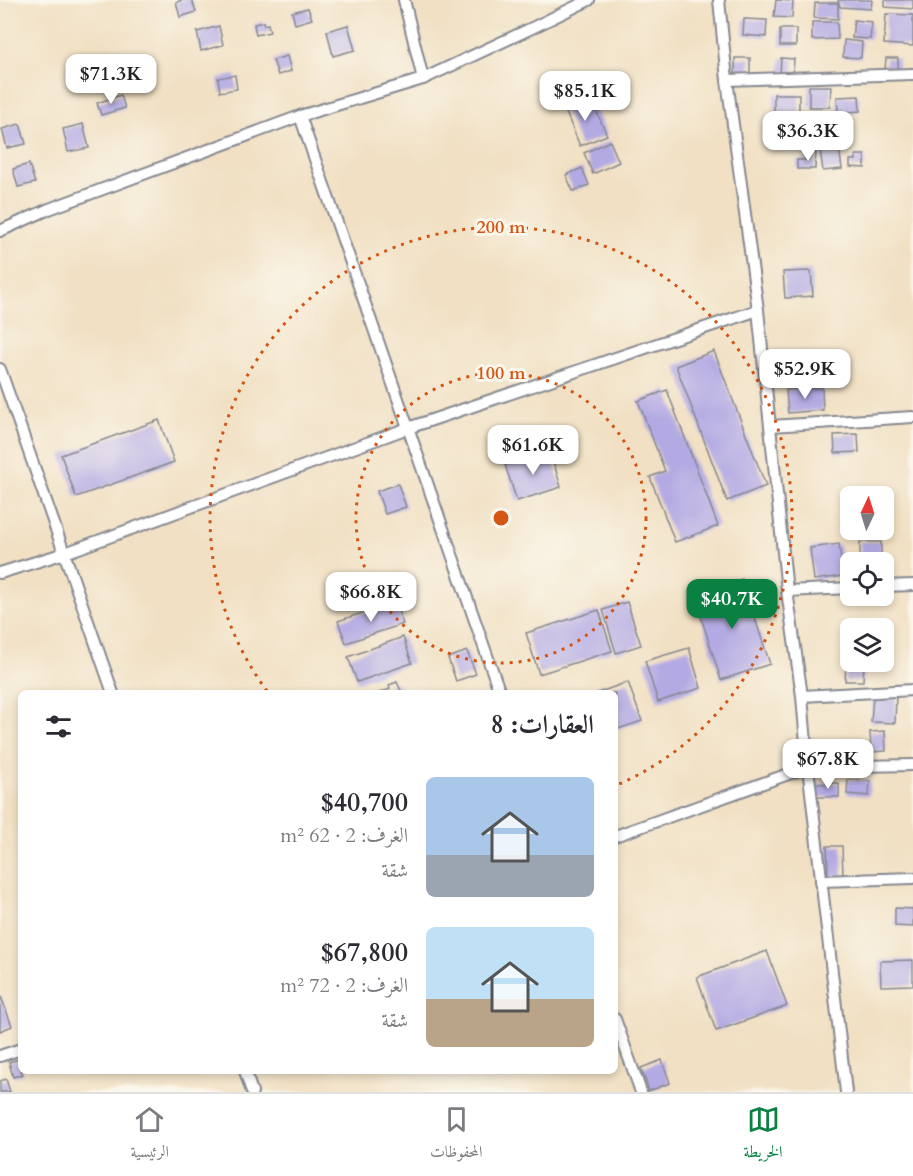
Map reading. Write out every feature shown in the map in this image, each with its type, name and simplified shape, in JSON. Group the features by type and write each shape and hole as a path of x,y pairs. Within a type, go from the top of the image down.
{"street":[{"path":"404,0 423,79"},
{"path":"0,231 49,209 300,116 423,79 589,0"},
{"path":"718,0 726,80 758,310 787,591 802,696 808,767 846,1092"},
{"path":"726,80 913,74"},
{"path":"300,116 499,690"},
{"path":"0,573 65,553 408,428 758,310"},
{"path":"0,369 112,690"},
{"path":"771,426 913,417"},
{"path":"894,586 913,585"},
{"path":"787,591 840,588"},
{"path":"802,696 913,690"},
{"path":"618,835 808,767 913,765"},
{"path":"821,881 913,878"},
{"path":"618,1027 641,1092"},
{"path":"0,1056 18,1050"},
{"path":"246,1074 252,1092"}],"building":[{"path":"192,0 196,12 180,17 176,2"},
{"path":"776,0 793,1 792,18 774,17"},
{"path":"838,0 872,0 871,9 840,7"},
{"path":"885,0 913,0 913,9 885,7"},
{"path":"815,3 838,3 838,19 814,18"},
{"path":"308,8 312,19 295,24 292,12"},
{"path":"886,14 913,15 913,46 884,44"},
{"path":"744,19 767,20 766,37 743,35"},
{"path":"854,20 872,22 870,39 852,38"},
{"path":"263,22 264,25 268,24 270,32 256,35 254,24"},
{"path":"812,22 837,22 838,39 812,40"},
{"path":"348,25 355,50 333,56 327,31"},
{"path":"219,26 223,45 201,51 197,32"},
{"path":"780,29 796,29 796,46 780,46"},
{"path":"844,40 862,42 861,58 843,57"},
{"path":"287,56 291,71 278,75 273,60"},
{"path":"735,58 750,58 750,77 735,77"},
{"path":"781,58 794,59 793,75 780,74"},
{"path":"886,58 898,58 898,71 885,70"},
{"path":"235,75 237,89 220,92 218,78"},
{"path":"809,86 831,86 830,107 809,107"},
{"path":"774,94 799,94 799,116 774,116"},
{"path":"121,95 125,108 101,115 97,103"},
{"path":"859,96 860,111 838,113 837,97"},
{"path":"590,97 607,135 580,146 564,108"},
{"path":"20,124 26,144 7,148 2,129"},
{"path":"83,124 89,148 68,152 63,129"},
{"path":"610,141 619,162 593,174 584,153"},
{"path":"839,147 842,169 823,171 820,150"},
{"path":"807,152 816,152 815,169 797,169 797,160 807,160"},
{"path":"856,155 865,155 865,168 850,167 850,160 856,160"},
{"path":"29,164 35,183 18,187 13,169"},
{"path":"582,168 589,185 573,191 566,175"},
{"path":"811,271 813,296 785,298 783,272"},
{"path":"714,351 766,486 727,501 676,366"},
{"path":"822,388 823,410 788,413 786,390"},
{"path":"667,390 718,526 675,542 650,477 665,471 638,401"},
{"path":"159,420 174,462 76,497 61,455"},
{"path":"858,434 859,452 835,453 834,435"},
{"path":"550,451 561,487 517,501 505,465"},
{"path":"398,484 406,507 385,514 377,491"},
{"path":"860,542 881,542 881,552 860,552"},
{"path":"839,544 840,576 814,580 810,548"},
{"path":"742,579 770,664 721,680 694,595"},
{"path":"395,602 403,624 346,643 338,621"},
{"path":"627,602 641,645 616,653 603,610"},
{"path":"599,610 612,651 539,674 526,633"},
{"path":"403,637 412,663 357,682 348,657"},
{"path":"689,648 701,688 658,702 645,661"},
{"path":"467,651 476,674 456,681 448,658"},
{"path":"845,672 863,672 863,681 845,681"},
{"path":"397,682 401,690 387,690 390,689 389,685"},
{"path":"628,682 642,721 618,729 618,690 605,690"},
{"path":"873,696 896,697 895,723 871,722"},
{"path":"885,731 886,751 871,752 870,732"},
{"path":"848,780 870,781 869,796 847,794"},
{"path":"839,783 839,797 816,797 816,784"},
{"path":"827,846 842,846 843,876 828,877"},
{"path":"895,908 913,909 913,927 895,926"},
{"path":"767,951 787,1006 716,1031 697,977"},
{"path":"913,960 913,985 881,986 880,961"},
{"path":"0,994 12,1026 0,1031"},
{"path":"18,1059 18,1074 23,1074 13,1077 9,1062"},
{"path":"662,1060 670,1083 649,1091 641,1068"},
{"path":"6,1079 10,1092 0,1092 0,1081"}]}
